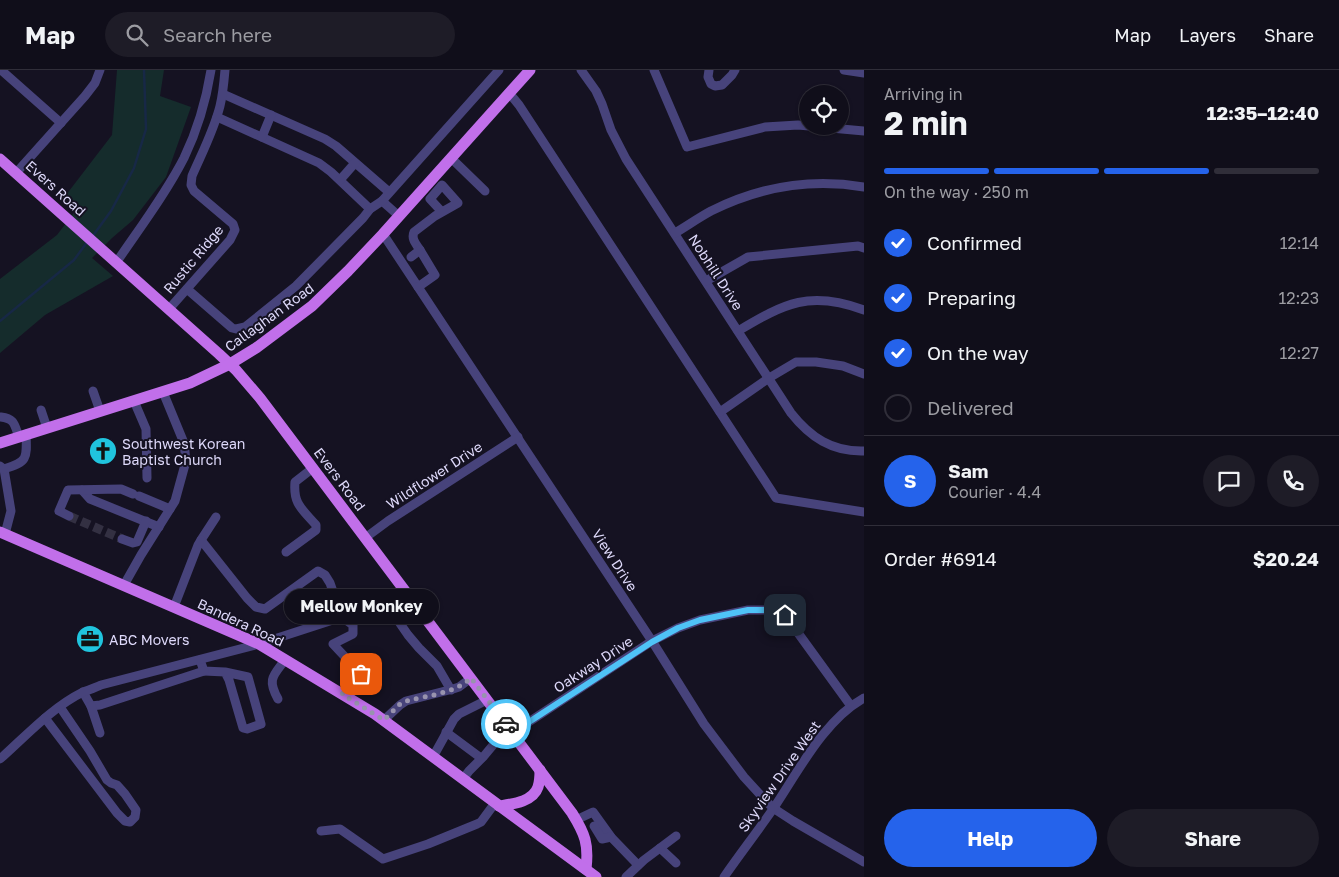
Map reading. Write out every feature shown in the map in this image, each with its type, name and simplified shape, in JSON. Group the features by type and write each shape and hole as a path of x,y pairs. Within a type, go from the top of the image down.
{"main road":[{"name":"Callaghan Road","path":"0,442 190,383 230,364 256,348 312,306 334,285 383,234 530,70"},
{"name":"Evers Road","path":"0,159 230,364 260,398 576,820 584,835 588,853 582,873"},
{"name":"Bandera Road","path":"2,533 259,644 384,720 497,804 582,873 596,877"},
{"path":"497,804 517,803 535,793 539,784 540,770"}],"street":[{"path":"1,70 61,123"},
{"path":"16,173 85,96 100,70"},
{"path":"116,262 183,159 195,133 205,100 211,70"},
{"path":"225,70 223,94 217,117 311,159 331,172 370,209"},
{"name":"Callaghan Road","path":"187,289 226,324 236,329 245,327 296,286 370,209 390,192 499,70"},
{"name":"Nobhill Drive","path":"581,70 596,91 611,130 626,159 800,424 814,436 835,447 864,451"},
{"path":"654,70 687,147 765,127 798,125 864,132"},
{"path":"709,70 708,77 711,84 715,86 722,86 735,70"},
{"path":"844,70 864,73"},
{"path":"509,93 519,105 776,498 864,512"},
{"path":"223,94 325,139 390,192"},
{"path":"205,100 220,106"},
{"path":"262,137 271,115"},
{"name":"Rustic Ridge","path":"169,309 230,240 235,230 233,224 194,191 191,185 192,176 217,117"},
{"path":"452,158 485,191"},
{"path":"340,180 355,163"},
{"path":"675,233 711,211 764,191 784,186 818,183 864,187"},
{"path":"382,200 398,216"},
{"path":"418,286 435,275 414,240 413,235 414,232 442,212"},
{"name":"View Drive","path":"383,234 518,437 704,724 744,776 773,808 864,862"},
{"path":"706,281 748,257 858,246 864,248"},
{"path":"410,257 420,250"},
{"path":"738,330 783,306 805,301 831,300 864,310"},
{"path":"720,412 796,362 816,362 843,366 864,374"},
{"path":"93,391 100,411"},
{"path":"124,585 175,501 186,461 184,443 163,392"},
{"path":"134,401 146,429 147,478"},
{"path":"41,410 47,428"},
{"path":"1,417 9,418 13,421 23,436 27,452 23,461 18,465 2,467 4,492 11,511 2,533"},
{"name":"Wildflower Drive","path":"365,538 388,521 518,437"},
{"path":"286,552 316,530 316,525 296,501 294,490 295,482 313,468"},
{"path":"69,516 59,511 68,490 121,489 170,509"},
{"path":"82,490 90,499 159,527"},
{"path":"174,607 198,545 216,517"},
{"path":"122,538 133,543 137,542 146,521"},
{"path":"202,540 256,607 265,609 318,571 324,575 330,583 342,617 352,626 353,634 334,644 361,674 342,694"},
{"path":"0,759 45,718 83,692 101,685 259,644 342,617 411,599"},
{"path":"388,606 419,648 438,666 452,690"},
{"name":"Oakway Drive","path":"463,779 481,758 510,730 652,642 678,628 700,620 748,610 776,610 785,615 851,706"},
{"path":"200,660 204,671"},
{"path":"278,699 272,683 273,676 285,660"},
{"path":"91,706 100,705 204,671 225,672 248,676 261,724 247,729 243,728 225,672"},
{"path":"384,720 400,704 406,701 452,690 460,687 471,678"},
{"path":"83,692 91,706 100,733"},
{"name":"Skyview Drive West","path":"724,877 810,752 831,725 851,706 864,698"},
{"path":"433,757 454,719 459,714 487,700"},
{"path":"45,718 124,822 130,822 136,818 136,810 117,785 107,780 60,707"},
{"path":"446,732 481,758"},
{"path":"321,831 340,829 383,859 428,844 477,824 497,804"},
{"path":"576,820 593,812 602,840 611,837 638,865"},
{"path":"582,831 597,824"},
{"path":"626,877 638,865 676,836"},
{"path":"660,848 676,863"}],"green space":[{"path":"117,70 164,70 160,96 191,107 166,177 133,220 92,258 113,276 45,315 0,353 0,279 57,235 76,210 66,195 112,135"}],"waterway":[{"path":"92,237 111,211 134,168 146,129 144,70"},
{"path":"0,321 74,260 88,241"}],"tunnel":[{"path":"69,516 122,539"}],"way so far":[{"path":"361,674 342,694 384,720 400,704 406,701 452,690 460,687 471,678 506,724"}],"place":[{"name":"Southwest Korean Baptist Church","path":"103,451"},
{"name":"ABC Movers","path":"90,639"},
{"name":"Mellow Monkey","path":"361,674"}],"route":[{"path":"506,724 512,733 652,642 678,628 700,620 748,610 776,610 785,615"}]}
